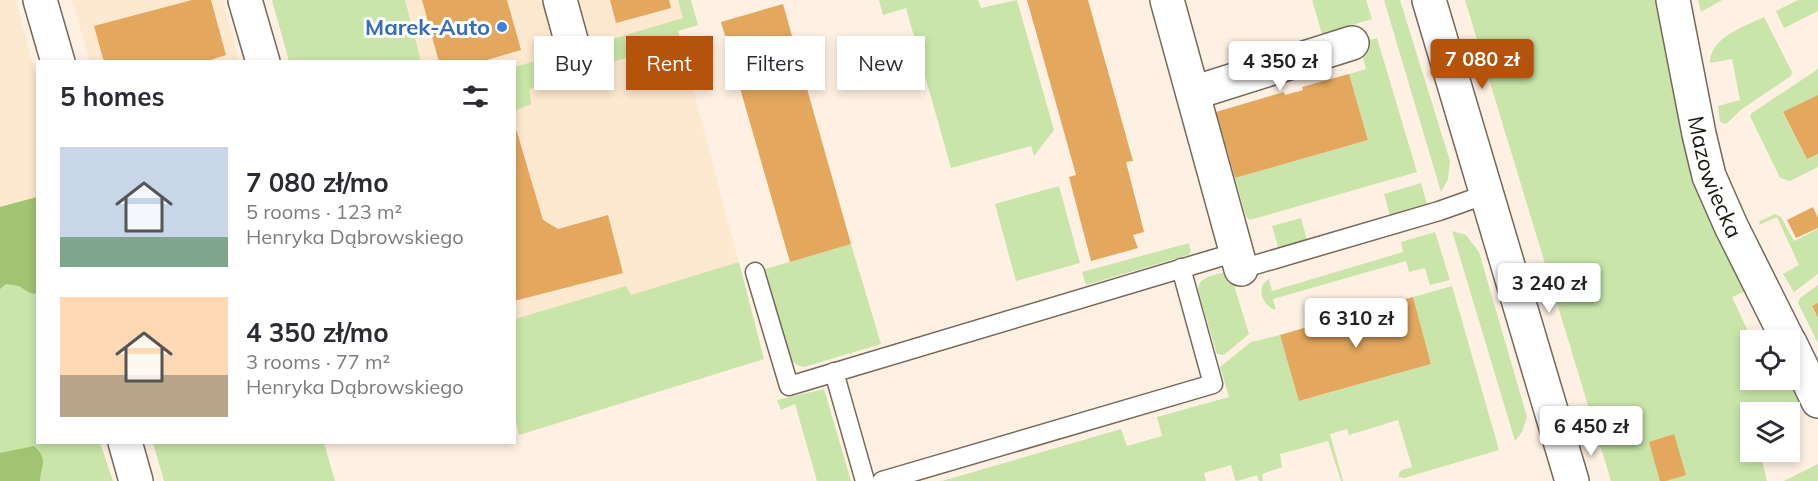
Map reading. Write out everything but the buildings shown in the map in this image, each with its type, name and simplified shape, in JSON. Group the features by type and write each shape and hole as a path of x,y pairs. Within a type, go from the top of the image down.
{"street":[{"path":"40,0 57,60"},
{"path":"245,0 262,60"},
{"path":"560,0 570,36"},
{"path":"1429,0 1572,481"},
{"name":"Mazowiecka","path":"1673,0 1709,176 1731,226 1783,330"},
{"path":"1175,2 1193,93 1239,260"},
{"path":"1193,93 1352,43"},
{"name":"Mazowiecka","path":"1800,364 1818,401"},
{"path":"125,444 136,481"}],"lane":[{"path":"755,272 789,386 1181,268 1239,260 1438,211 1487,194"},
{"path":"882,481 1213,384 1181,268"},
{"path":"834,372 865,481"}],"shaded area":[{"path":"0,0 16,0 36,77 36,197 0,207"},
{"path":"72,0 223,0 239,60 90,60"},
{"path":"272,0 678,0 683,17 675,20 679,36 626,36 626,90 693,90 764,359 519,435 516,423 516,60 289,60"}],"green space":[{"path":"272,0 405,0 421,60 289,60"},
{"path":"678,0 691,0 698,25 678,31 679,36 626,36 626,58 614,61 614,38 683,18"},
{"path":"879,0 978,0 981,8 1017,0 1054,130 1034,156 1031,146 951,168 925,76 925,36 914,36 906,8 883,15"},
{"path":"1312,0 1366,0 1372,19 1322,34"},
{"path":"1384,0 1400,0 1450,161 1448,179 1441,192"},
{"path":"1465,0 1660,0 1751,289 1732,297 1747,330 1740,330 1740,390 1800,389 1805,398 1797,402 1740,402 1740,462 1762,462 1767,481 1611,481"},
{"path":"1698,0 1722,0 1701,12"},
{"path":"1798,0 1818,0 1818,11 1784,28 1776,11"},
{"path":"1764,17 1792,72 1791,76 1742,109 1726,124 1720,122 1718,106 1740,100 1732,59 1710,63 1712,54 1716,46 1730,34"},
{"path":"1377,38 1417,172 1250,220 1246,217 1235,178 1368,140 1349,74 1366,69 1359,43"},
{"path":"534,61 534,87 529,89 531,104 516,111 516,67"},
{"path":"1818,69 1818,95 1783,113 1807,159 1818,154 1818,167 1790,181 1780,178 1750,116"},
{"path":"1421,183 1427,204 1390,216 1384,194"},
{"path":"1059,186 1080,263 1016,281 995,204"},
{"path":"36,197 36,444 100,444 113,481 0,481 0,207"},
{"path":"36,197 36,294 19,286 6,284 0,289 0,207"},
{"path":"1775,214 1781,217 1794,241 1818,229 1818,274 1794,292 1783,274 1799,265 1777,217 1759,225 1760,221"},
{"path":"1301,218 1307,240 1278,247 1272,226"},
{"path":"1452,231 1466,235 1479,252 1527,417 1522,432 1515,441"},
{"path":"1435,232 1450,280 1430,285 1425,268 1409,272 1406,261 1273,299 1276,310 1267,305 1262,296 1262,286 1269,279 1272,291 1403,252 1401,242"},
{"path":"1189,243 1191,252 1188,255 1086,285 1082,272"},
{"path":"851,244 881,344 804,367 797,365 790,359 765,269"},
{"path":"739,262 764,359 519,435 516,420 516,319 626,286 631,295"},
{"path":"1222,273 1233,282 1249,334 1224,355 1217,354 1198,290 1203,280"},
{"path":"1818,285 1818,303 1812,307 1818,318 1818,343 1798,303 1800,298"},
{"path":"1452,286 1499,450 1404,478 1399,477 1402,470 1412,467 1398,420 1349,435 1347,429 1330,434 1343,481 1341,481 1328,441 1280,454 1282,467 1262,474 1263,481 1259,481 1257,475 1235,480 1231,465 1204,473 1206,481 942,481 1121,429 1127,446 1162,436 1157,417 1229,397 1220,367 1251,342 1280,335 1300,401 1431,364 1413,297"},
{"path":"824,389 851,481 817,481 795,404 781,410 777,400"},
{"path":"153,444 324,444 335,481 164,481"},
{"path":"34,446 43,459 40,481 0,481 0,453"},
{"path":"1818,464 1818,481 1784,481"}],"place":[{"name":"Marek-Auto","path":"502,27"}]}
